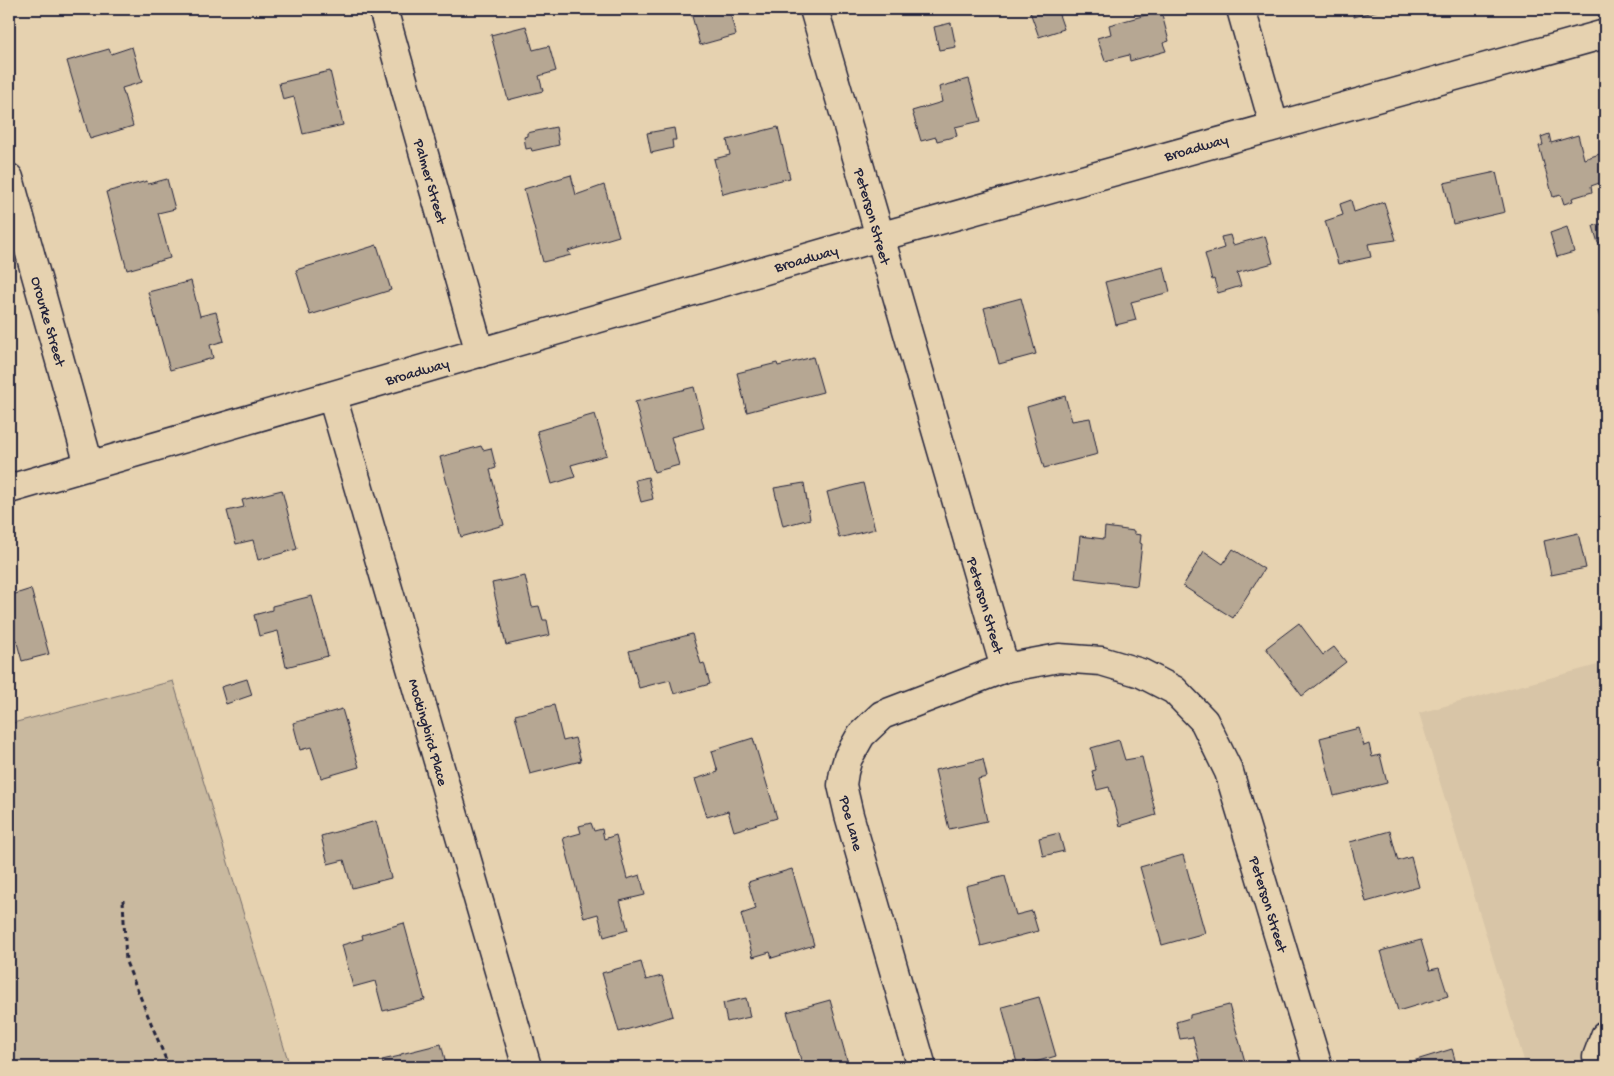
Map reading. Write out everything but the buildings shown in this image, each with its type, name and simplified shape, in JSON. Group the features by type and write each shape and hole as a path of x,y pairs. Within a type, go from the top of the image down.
{"street":[{"name":"Palmer Street","path":"383,9 480,353"},
{"name":"Peterson Street","path":"814,9 1005,668 1058,658 1101,661 1141,674 1174,690 1204,721 1229,772 1318,1067"},
{"path":"1241,9 1274,125"},
{"name":"Broadway","path":"9,489 879,237 1605,34"},
{"name":"Orourke Street","path":"9,178 89,465"},
{"name":"Mockingbird Place","path":"332,396 527,1067"},
{"name":"Poe Lane","path":"922,1067 849,815 842,785 844,772 848,758 861,735 882,715 1005,668"},
{"path":"1599,1067 1597,1057 1605,1036"}],"path":[{"path":"123,900 126,962 169,1067"}],"shaded area":[{"path":"1605,663 1605,1067 1526,1067 1419,713"},
{"path":"173,681 290,1067 9,1067 9,724"}]}
